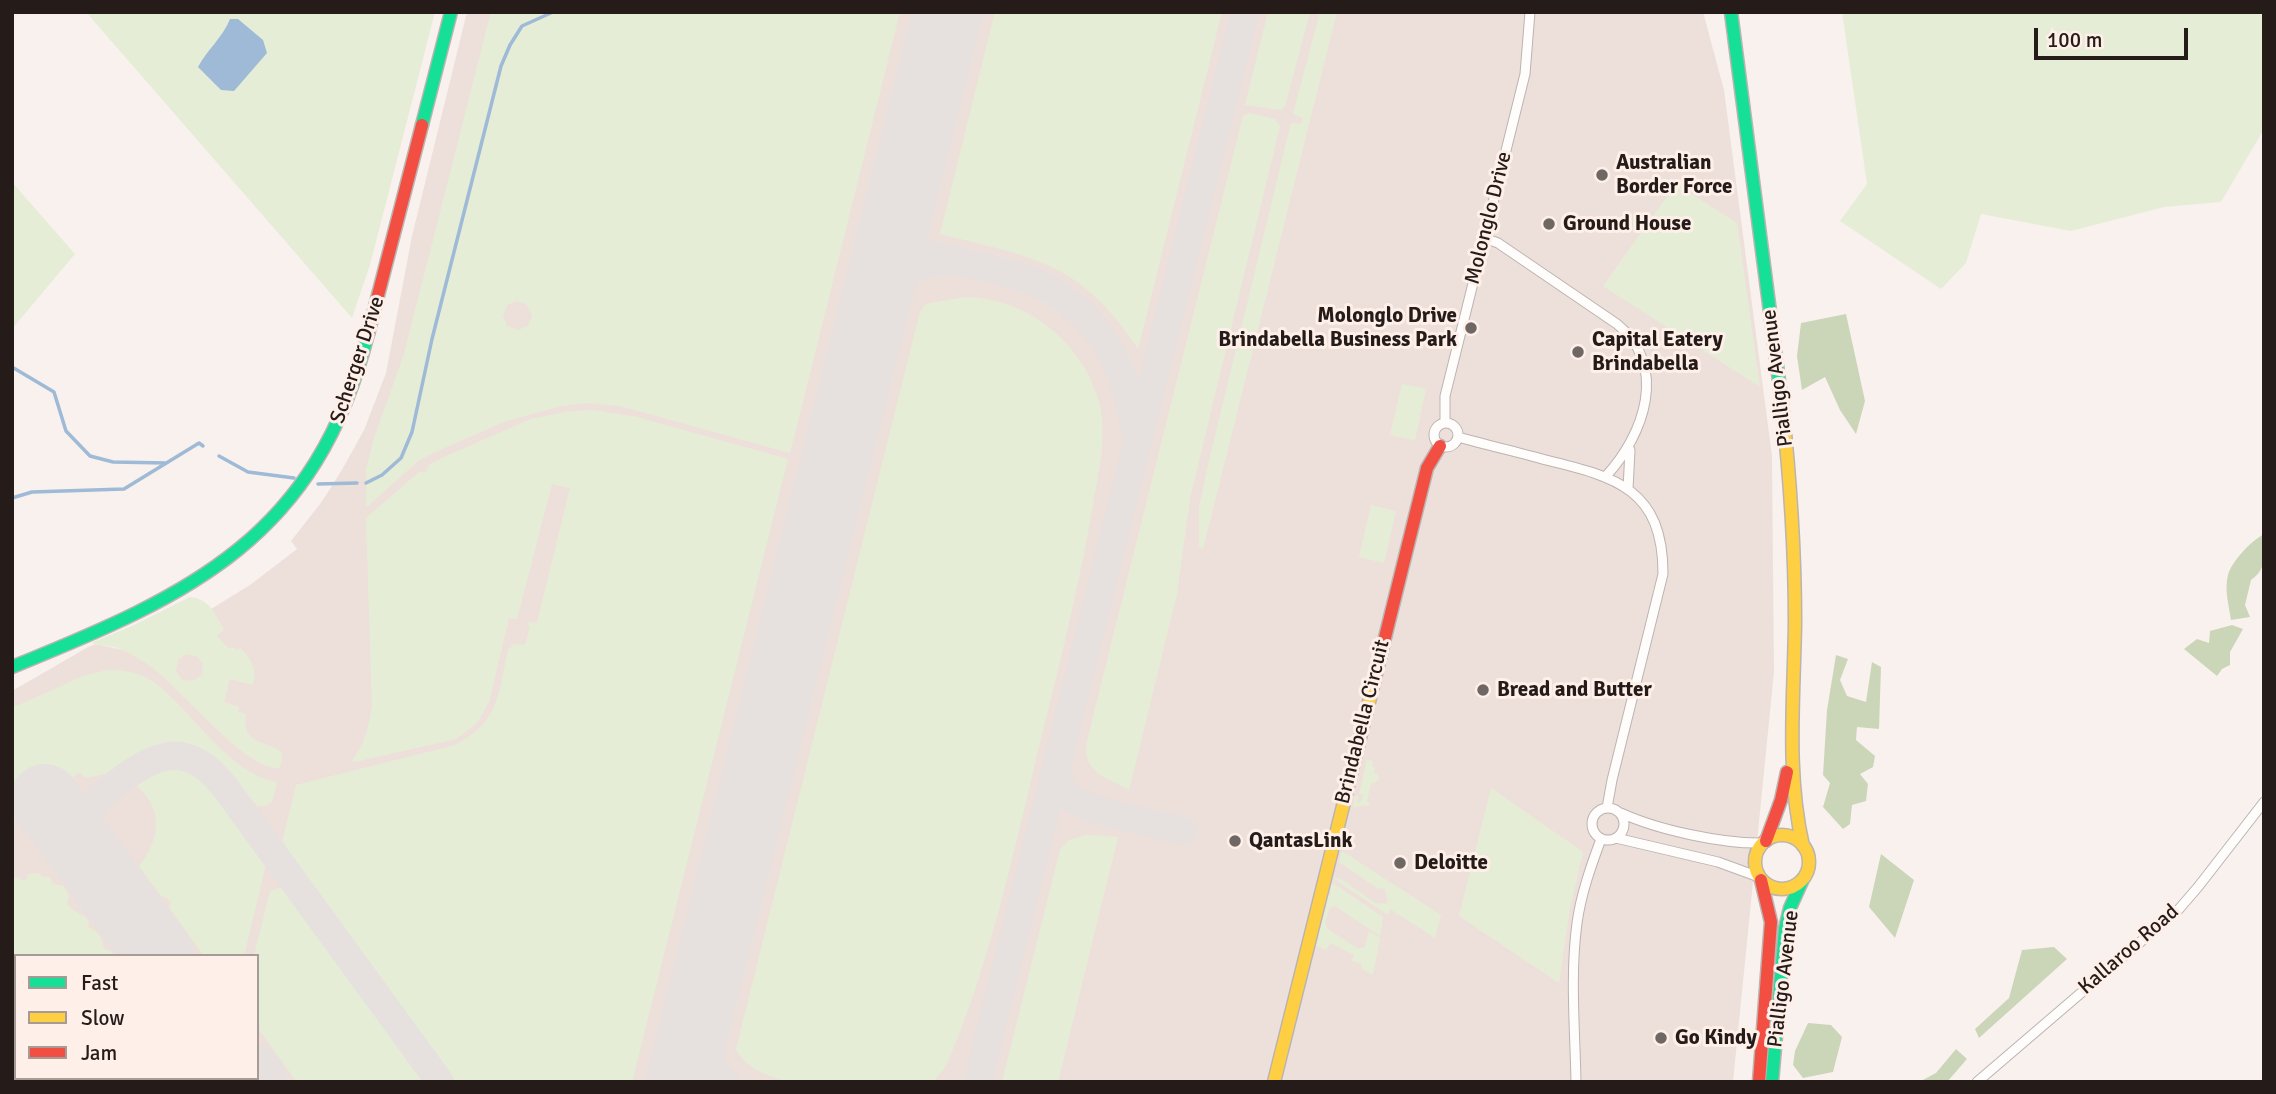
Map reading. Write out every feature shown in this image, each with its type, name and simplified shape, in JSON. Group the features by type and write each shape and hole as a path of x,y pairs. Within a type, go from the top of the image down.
{"main road":[{"name":"Scherger Drive","path":"12,667 128,619 199,581 259,534 309,476 341,417 365,350 451,12"},
{"name":"Pialligo Avenue","path":"1731,12 1773,330 1790,491 1795,602 1792,746 1794,806 1803,845"},
{"name":"Brindabella Circuit","path":"1274,1082 1427,468 1440,446"},
{"name":"Pialligo Avenue","path":"1765,842 1781,800 1792,746"},
{"path":"1775,836 1785,836 1803,845 1809,859 1807,873 1795,886 1785,889 1770,886 1760,878 1755,859 1765,842 1775,836"},
{"name":"Pialligo Avenue","path":"1759,1082 1771,922 1760,878"},
{"name":"Pialligo Avenue","path":"1772,1082 1787,920 1803,879"},
{"path":"1781,984 1785,1019 1782,1082"}],"street":[{"name":"Molonglo Drive","path":"1445,422 1445,396 1525,74 1530,12"},
{"path":"1484,238 1498,243 1618,324 1629,336 1644,363 1647,381 1645,402 1632,441 1627,471 1628,489"},
{"path":"1445,422 1455,426 1458,437 1450,447 1440,446 1433,434 1437,426 1445,422"},
{"path":"1458,437 1606,476 1628,489 1644,506 1658,531 1663,574 1607,808"},
{"path":"1606,476 1632,441"},
{"name":"Kallaroo Road","path":"1977,1082 2179,909 2264,802"},
{"path":"1621,813 1624,828 1616,838 1609,841 1601,839 1592,829 1596,813 1607,808 1621,813 1633,819 1718,841 1765,842"},
{"path":"1616,838 1718,862 1760,878"},
{"path":"1576,1082 1573,967 1576,937 1589,870 1601,839"}],"shaded area":[{"path":"467,12 1703,12 1724,90 1772,456 1774,672 1733,1082 12,1082 12,691 88,647 96,644 123,650 198,617 250,585 297,549 291,541 323,500 343,468 364,430 386,373 412,236"}],"green space":[{"path":"86,12 435,12 370,265 352,318"},
{"path":"491,12 900,12 790,453 620,406 590,403 561,406 506,421 433,453 418,461 368,506 366,470 373,441 404,354","holes":["517,301 527,305 532,315 528,326 518,330 507,326 503,316 507,305"]},
{"path":"995,12 1222,12 1138,349 1096,297 1075,280 1029,258 940,234"},
{"path":"1268,12 1310,12 1285,106 1281,110 1245,105"},
{"path":"1320,12 1337,12 1203,549 1199,547 1199,508 1208,465 1291,123 1301,124 1303,118 1293,114"},
{"path":"1842,12 2264,12 2264,129 2221,202 2164,207 2071,231 1981,214 1966,263 1941,289 1840,221 1867,184"},
{"path":"1249,113 1275,119 1280,126 1190,498 1177,594 1129,790 1104,777 1092,767 1086,752 1087,741 1243,116"},
{"path":"12,182 75,254 12,329"},
{"path":"1676,184 1737,223 1760,387 1603,286"},
{"path":"965,297 1009,305 1048,326 1078,358 1090,377 1098,399 1102,452 1072,608 992,935 946,1066 933,1082 790,1082 752,1067 736,1049 920,312 926,304"},
{"path":"1846,314 1865,401 1856,434 1840,410 1825,377 1802,390 1797,356 1801,323"},
{"path":"1402,384 1426,389 1415,440 1390,435"},
{"path":"593,410 637,417 788,459 632,1082 456,1082 285,847 283,839 296,785 452,746 479,728 488,718 498,695 508,650 514,644 525,645 529,622 537,623 570,488 552,484 517,619 509,618 489,702 477,723 456,739 354,762 352,761 366,734 372,705 366,518 419,472 426,472 429,465 444,457 531,419"},
{"path":"1371,505 1396,511 1384,563 1359,557"},
{"path":"2264,534 2263,565 2251,580 2245,605 2250,617 2231,620 2227,592 2228,575 2243,552"},
{"path":"190,597 207,604 224,630 217,636 229,649 240,648 254,669 253,685 230,679 224,702 239,707 238,712 246,714 245,724 251,737 281,752 279,768 265,765 232,743 146,663 114,647 91,643","holes":["186,654 197,656 203,664 202,675 193,681 182,680 176,671 178,660"]},
{"path":"2232,625 2243,629 2230,652 2230,665 2222,669 2217,676 2184,649 2197,639 2209,643 2210,631"},
{"path":"1836,655 1848,659 1840,680 1847,696 1866,702 1872,662 1881,667 1879,729 1857,727 1856,740 1875,756 1873,767 1860,774 1868,784 1866,801 1852,805 1850,824 1843,829 1823,807 1830,783 1823,775 1827,710"},
{"path":"108,670 139,675 161,687 236,762 263,778 277,782 272,802 257,806 218,759 202,749 184,744 158,745 145,749 110,773 85,778 80,772 14,818 12,706 83,676"},
{"path":"1367,760 1373,761 1372,767 1375,768 1374,773 1379,776 1379,780 1371,784 1367,801 1370,805 1353,807 1355,796 1358,795 1357,803 1361,802 1363,794 1359,794"},
{"path":"166,765 184,765 204,775 267,860 244,954 203,954 170,909 171,902 161,896 139,866 152,845 156,824 151,803 135,784 144,774"},
{"path":"1491,788 1583,852 1570,908 1559,983 1459,916"},
{"path":"1086,835 1118,837 1058,1082 1002,1082 1060,850 1069,840"},
{"path":"1342,851 1441,915 1435,938 1390,909 1388,915 1334,879 1341,879 1375,903 1385,904 1388,901 1385,889 1377,888 1339,862"},
{"path":"1881,854 1914,880 1895,938 1869,907"},
{"path":"38,873 50,877 53,884 63,886 69,895 67,904 89,921 88,926 100,936 105,950 113,954 14,954 14,1036 12,879 17,877 23,881 28,874"},
{"path":"1334,884 1383,917 1380,936 1335,906 1329,909 1325,923 1328,929 1358,949 1365,947 1369,931 1380,938 1373,975 1361,968 1362,964 1352,961 1354,955 1331,943 1326,950 1315,945 1328,895 1331,895 1330,885"},
{"path":"288,889 430,1082 297,1082 259,1030 259,954 254,954 270,891"},
{"path":"2054,947 2067,959 1979,1038 1975,1029 2009,998 2022,950"},
{"path":"1808,1023 1831,1025 1842,1037 1833,1072 1803,1078 1793,1065 1795,1051"},
{"path":"1956,1049 1967,1059 1947,1082 1919,1082 1936,1073"},
{"path":"46,1080 207,1082 47,1082"}],"water":[{"path":"230,19 238,19 263,40 267,53 234,91 221,90 198,67"}],"waterway":[{"path":"366,483 382,475 401,458 412,432 432,339 501,66 522,26 553,12"},
{"path":"12,367 54,392 66,431 90,456 113,462 166,463"},
{"path":"12,498 32,492 124,489 199,443 203,446"},
{"path":"219,456 248,472 294,478"},
{"path":"318,484 357,483"}],"taxiway":[{"path":"978,1082 1245,12"},
{"path":"890,244 1029,280 1046,287 1072,304 1100,335 1111,353 1127,393 1135,435"},
{"path":"872,314 885,293 902,276 922,265 946,261"},
{"path":"84,851 82,829 87,812 99,798 132,772 147,763 174,756 201,764 227,790 440,1082"},
{"path":"1057,764 1062,788 1075,801 1104,812 1183,831"},
{"path":"697,1018 705,1053 725,1082"}],"runway":[{"path":"681,1082 948,12"},
{"path":"45,799 159,954"}],"traffic: fast":[{"path":"422,125 451,12"},
{"path":"1731,12 1782,404"},
{"path":"12,667 136,613 190,583 238,550 280,510 316,462 345,404 368,334"},
{"path":"1772,1082 1785,929 1790,908 1803,879"}],"traffic: slow":[{"path":"1782,404 1794,568 1794,791 1803,846"},
{"path":"1274,1082 1375,678"},
{"path":"1782,835 1801,843 1809,862 1801,881 1782,889 1763,881 1755,862 1763,843 1782,835"}],"traffic: jam":[{"path":"368,334 422,125"},
{"path":"1375,678 1427,468 1440,446"},
{"path":"1766,841 1781,800 1787,772"},
{"path":"1759,1082 1771,922 1761,880"}],"place":[{"name":"Australian Border Force","path":"1602,175"},
{"name":"Ground House","path":"1549,224"},
{"name":"Molonglo Drive Brindabella Business Park","path":"1471,328"},
{"name":"Capital Eatery Brindabella","path":"1578,352"},
{"name":"Bread and Butter","path":"1483,690"},
{"name":"QantasLink","path":"1235,841"},
{"name":"Deloitte","path":"1400,863"},
{"name":"Go Kindy","path":"1661,1038"}]}
